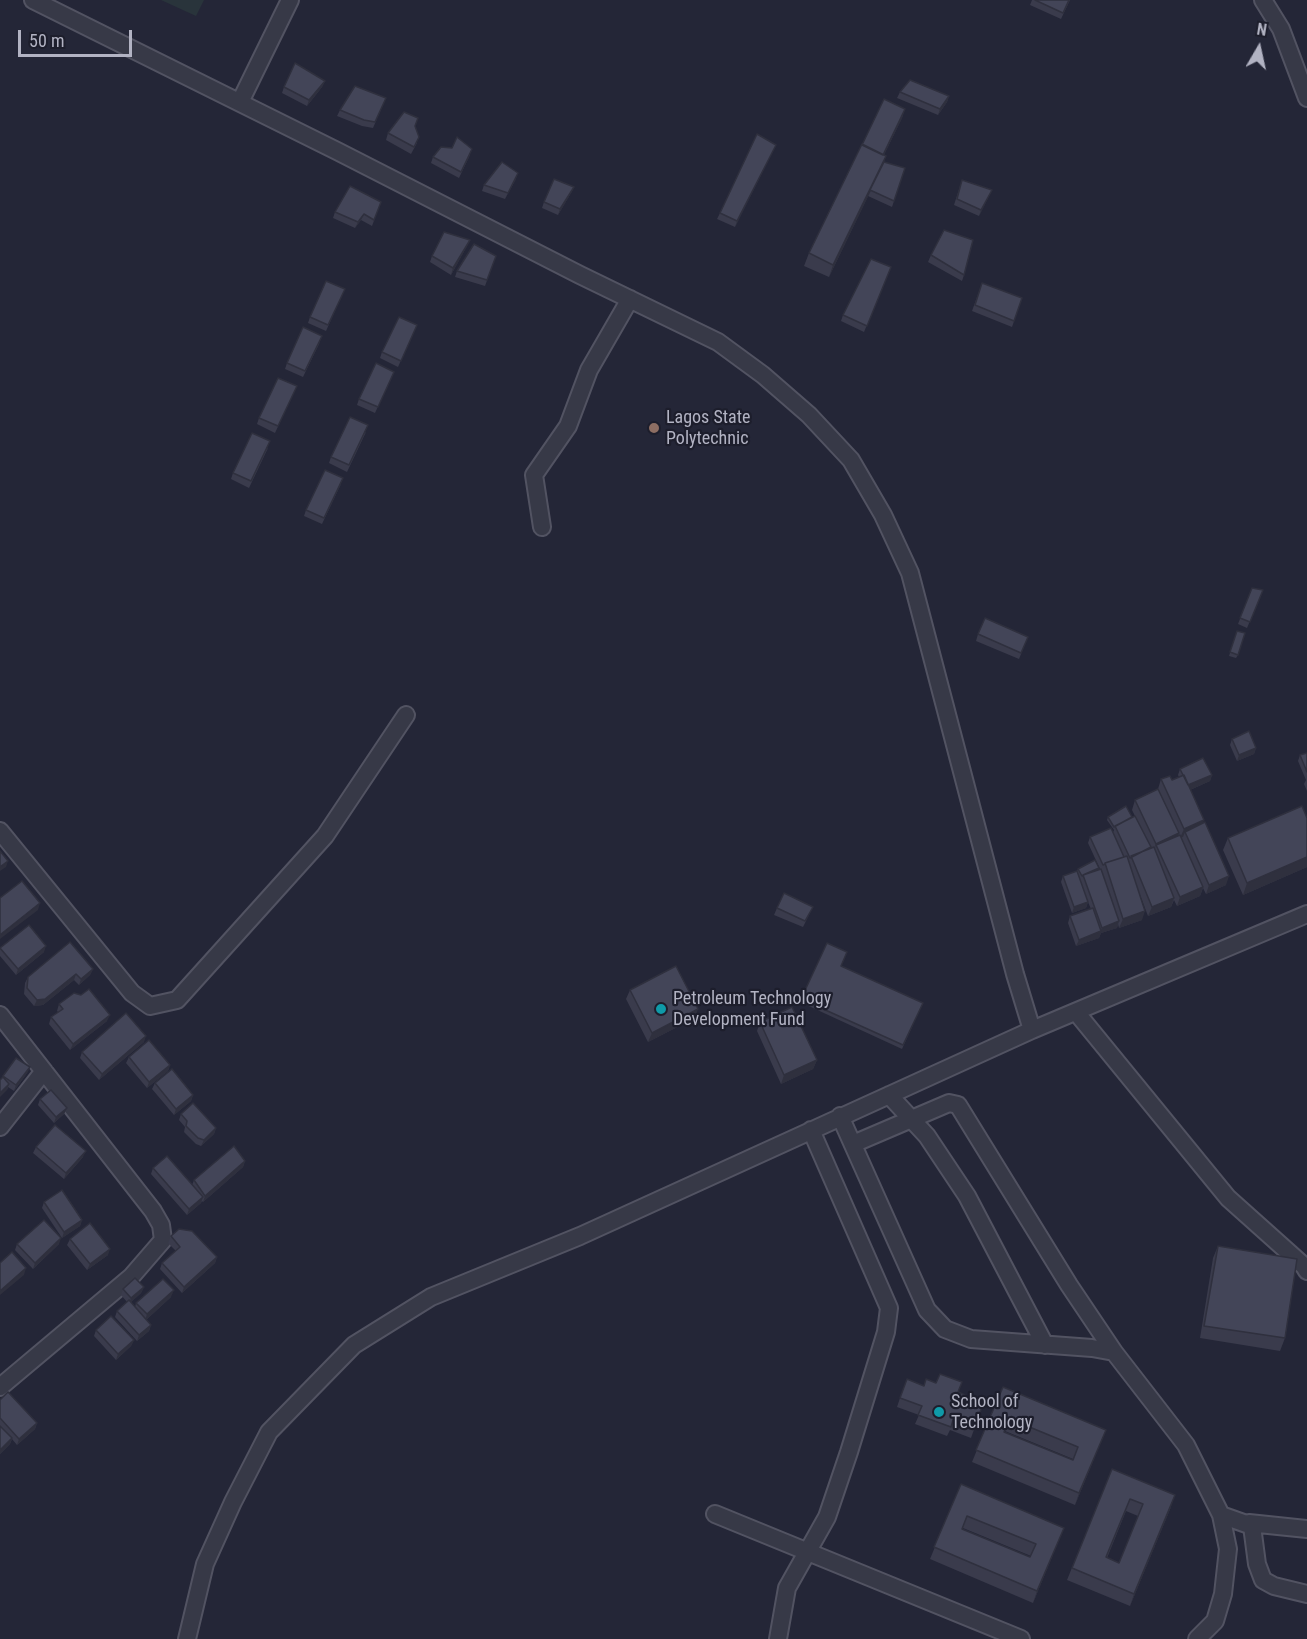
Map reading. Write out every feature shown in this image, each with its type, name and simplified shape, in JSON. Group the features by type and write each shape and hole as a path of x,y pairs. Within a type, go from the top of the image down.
{"street":[{"path":"33,0 718,342 763,375 809,415 851,460 883,515 910,573 1015,974 1032,1030"},
{"path":"240,102 290,0"},
{"path":"1263,0 1281,30 1307,98"},
{"path":"542,527 534,475 568,426 589,369 630,299"},
{"path":"0,831 132,993 150,1006 177,1000 325,836 406,715"},
{"path":"187,1639 205,1564 233,1502 269,1432 354,1345 431,1298 580,1236 1032,1030 1307,914"},
{"path":"1076,1012 1228,1198 1307,1271"},
{"path":"0,1015 153,1211 161,1225 163,1240 131,1277 0,1387"},
{"path":"0,1127 44,1071"},
{"path":"889,1095 927,1137 967,1196 1045,1345"},
{"path":"853,1144 949,1103 958,1105 1069,1285 1114,1352 1186,1445 1221,1515 1228,1549 1223,1594 1215,1621 1197,1639"},
{"path":"840,1116 927,1310 945,1329 970,1339 1092,1348 1114,1352"},
{"path":"778,1639 787,1588 827,1517 849,1452 886,1332 889,1308 811,1130"},
{"path":"715,1514 1021,1639"},
{"path":"1221,1515 1249,1523 1307,1529"},
{"path":"1249,1523 1254,1529 1257,1564 1263,1580 1274,1586 1307,1594"}],"shaded area":[{"path":"161,0 204,0 196,16"}],"building":[{"path":"1035,0 1069,0 1063,13"},
{"path":"295,63 325,81 309,100 284,87"},
{"path":"910,80 949,96 940,109 900,92"},
{"path":"355,86 386,98 375,122 340,110"},
{"path":"884,99 905,109 883,155 862,145"},
{"path":"404,112 418,118 415,126 419,137 414,147 388,133"},
{"path":"757,134 776,145 737,221 720,213"},
{"path":"457,137 472,149 461,172 433,157 441,147 452,148"},
{"path":"862,144 886,156 833,265 809,253"},
{"path":"502,162 518,173 508,193 484,185"},
{"path":"884,162 905,168 894,201 870,190"},
{"path":"554,179 574,187 560,209 544,202"},
{"path":"962,180 992,190 981,210 957,199"},
{"path":"350,186 381,202 374,220 364,214 358,222 335,212"},
{"path":"944,230 973,240 964,275 931,255"},
{"path":"444,232 470,240 453,268 432,256"},
{"path":"474,244 496,256 487,280 457,271"},
{"path":"871,259 891,267 867,326 843,315"},
{"path":"326,281 345,289 328,325 310,317"},
{"path":"982,283 1022,298 1014,321 975,305"},
{"path":"399,317 417,325 401,361 382,352"},
{"path":"303,327 322,336 305,371 287,363"},
{"path":"376,363 394,372 378,407 359,399"},
{"path":"278,378 297,386 278,426 259,418"},
{"path":"350,417 368,425 349,465 331,457"},
{"path":"252,433 270,441 251,481 233,473"},
{"path":"325,470 343,478 324,518 306,510"},
{"path":"1252,588 1263,590 1250,622 1240,618"},
{"path":"985,618 1028,637 1021,653 978,634"},
{"path":"1237,631 1245,633 1238,655 1230,652"},
{"path":"1249,731 1256,748 1239,755 1232,739"},
{"path":"1307,753 1307,772 1300,755"},
{"path":"1203,758 1212,775 1188,785 1180,769"},
{"path":"1184,775 1204,820 1184,829 1161,779 1170,776 1172,780"},
{"path":"1158,789 1179,833 1156,844 1135,800"},
{"path":"1126,806 1132,817 1114,827 1108,817"},
{"path":"1302,806 1307,818 1307,857 1247,883 1228,838"},
{"path":"1135,816 1151,847 1130,858 1115,826"},
{"path":"1205,822 1229,876 1209,885 1185,832"},
{"path":"1111,828 1124,857 1103,865 1090,837"},
{"path":"1180,835 1203,887 1180,897 1156,845"},
{"path":"1154,847 1174,898 1152,907 1131,856"},
{"path":"0,851 8,861 0,867"},
{"path":"1127,856 1145,911 1123,919 1105,863"},
{"path":"1095,860 1099,868 1082,876 1078,869"},
{"path":"1101,869 1119,921 1102,928 1083,875"},
{"path":"1077,871 1088,902 1074,907 1063,876"},
{"path":"22,881 40,903 0,935 0,898"},
{"path":"784,893 813,907 805,921 777,908"},
{"path":"1093,908 1101,931 1079,940 1070,916"},
{"path":"29,925 46,946 18,969 0,948"},
{"path":"70,942 93,969 81,979 76,974 45,999 37,1000 27,988 28,977"},
{"path":"827,943 847,952 841,966 923,1003 903,1045 801,999"},
{"name":"Petroleum Technology Development Fund","path":"676,966 698,1009 652,1033 630,990"},
{"path":"89,989 110,1015 73,1044 51,1017 63,1009 59,1004 74,993 81,995"},
{"path":"792,1007 817,1060 784,1075 760,1022"},
{"path":"126,1013 146,1036 102,1074 82,1052"},
{"path":"149,1040 170,1065 149,1082 129,1057"},
{"path":"16,1058 30,1067 16,1085 3,1076"},
{"path":"172,1069 193,1095 176,1109 155,1083"},
{"path":"3,1077 9,1084 0,1093 0,1080"},
{"path":"51,1090 67,1108 56,1117 40,1099"},
{"path":"193,1103 216,1128 204,1140 198,1138 186,1126 187,1121 181,1114"},
{"path":"55,1125 86,1151 66,1173 36,1147"},
{"path":"234,1146 245,1161 205,1196 194,1180"},
{"path":"167,1156 203,1197 189,1209 153,1168"},
{"path":"62,1190 82,1220 64,1232 44,1202"},
{"path":"44,1220 61,1238 35,1263 17,1244"},
{"path":"90,1223 110,1249 90,1264 70,1239"},
{"path":"179,1229 192,1231 217,1257 184,1287 162,1263 180,1247 171,1236"},
{"path":"1218,1246 1297,1259 1285,1338 1204,1326"},
{"path":"12,1252 26,1268 0,1291 0,1263"},
{"path":"135,1278 144,1287 131,1298 123,1289"},
{"path":"163,1279 174,1290 147,1314 136,1303"},
{"path":"129,1300 151,1325 139,1335 117,1311"},
{"path":"111,1316 134,1340 118,1354 96,1330"},
{"name":"School of Technology","path":"940,1374 962,1382 958,1392 965,1395 963,1400 982,1407 974,1428 953,1420 951,1427 918,1415 922,1406 900,1398 907,1379 924,1386 926,1379 936,1383"},
{"path":"1003,1387 1106,1430 1079,1493 976,1450","holes":["1010,1419 1078,1447 1073,1460 1004,1432"]},
{"path":"8,1392 37,1423 19,1439 0,1418 0,1400"},
{"path":"0,1426 12,1438 0,1450"},
{"path":"1112,1469 1175,1495 1134,1594 1072,1568","holes":["1130,1499 1143,1504 1119,1563 1106,1557"]},
{"path":"961,1484 1064,1528 1037,1591 934,1547","holes":["967,1516 1036,1544 1030,1557 962,1529"]}],"place":[{"name":"Lagos State Polytechnic","path":"654,428"},
{"name":"Petroleum Technology Development Fund","path":"661,1009"},
{"name":"School of Technology","path":"939,1412"}]}
